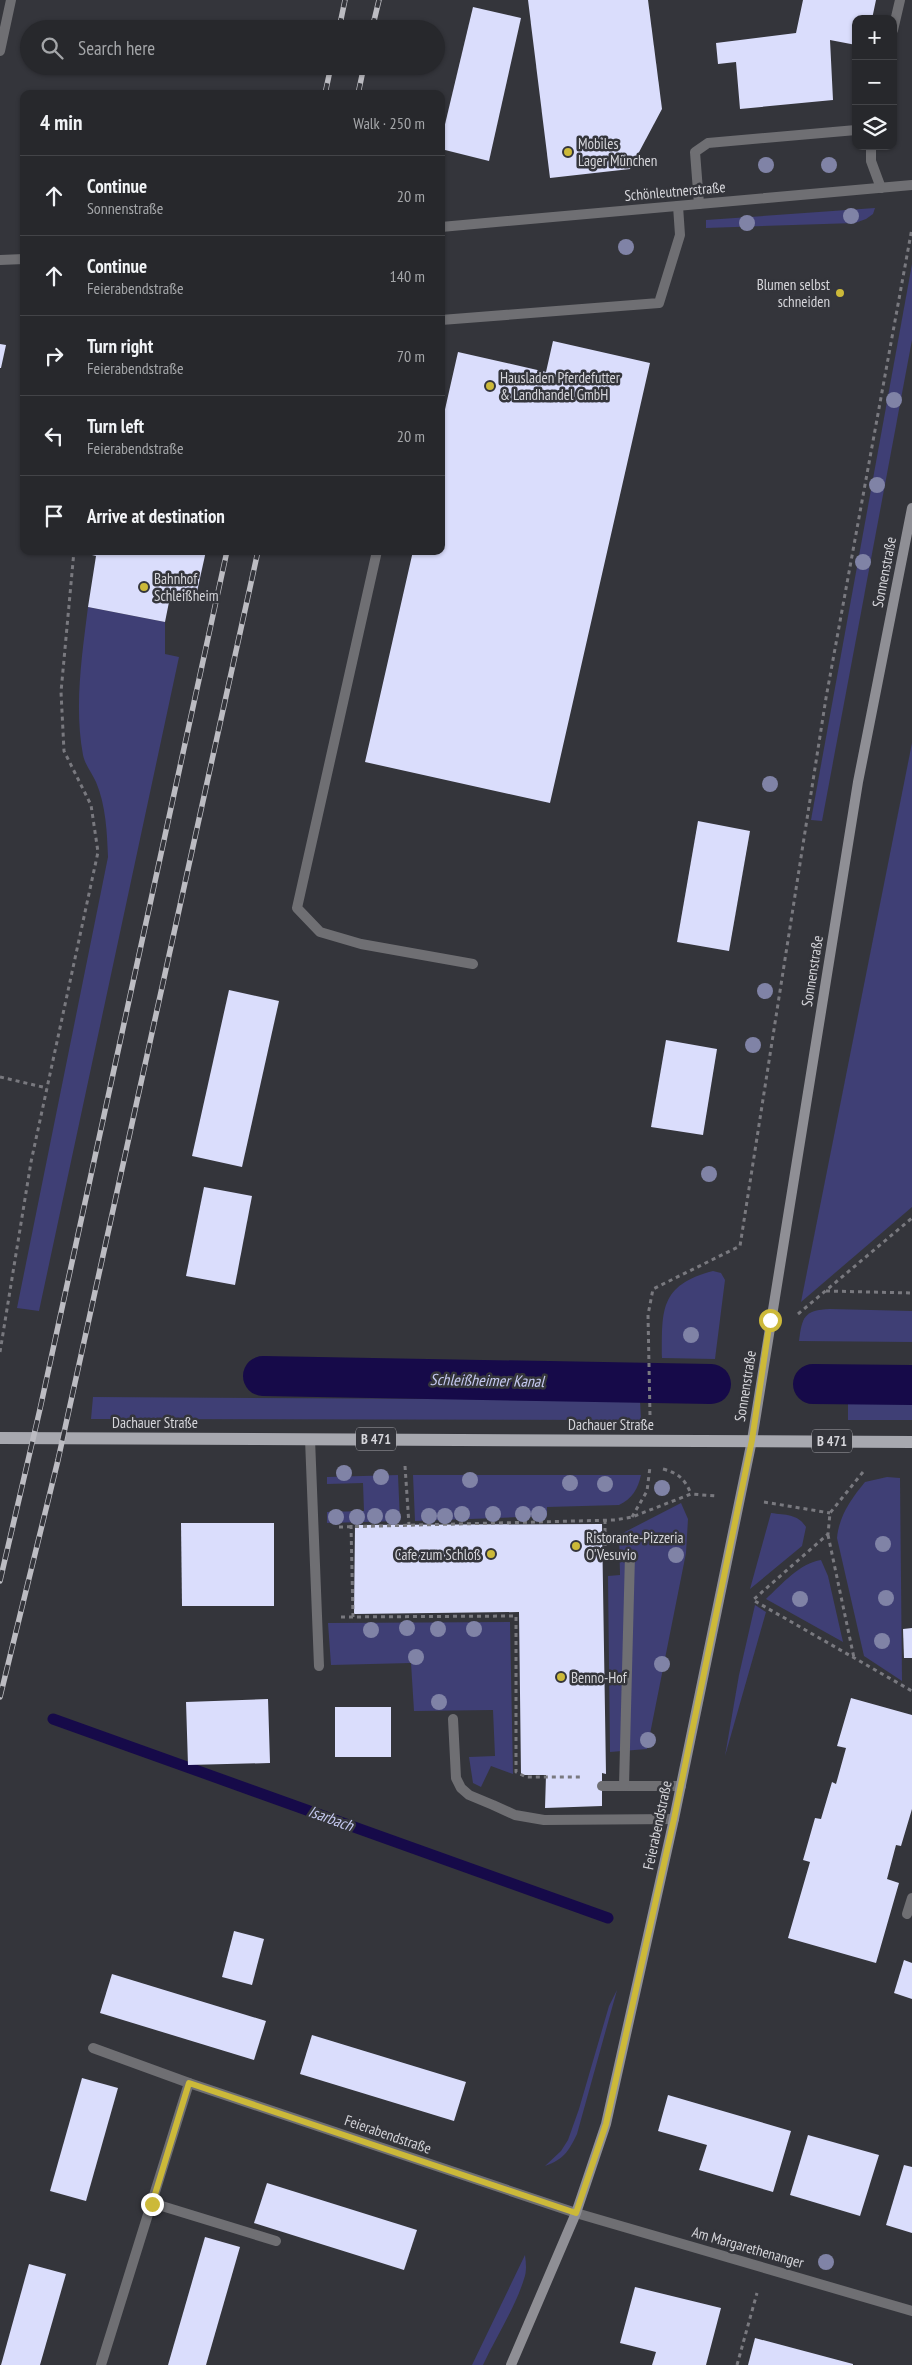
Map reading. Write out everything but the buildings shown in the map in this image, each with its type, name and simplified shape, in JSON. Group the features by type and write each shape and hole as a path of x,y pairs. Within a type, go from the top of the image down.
{"main road":[{"name":"Sonnenstraße","path":"752,1440 858,782 912,508"},
{"name":"Dachauer Straße","path":"0,1438 912,1442"},
{"name":"Feierabendstraße","path":"510,2365 576,2213 606,2124 674,1819 752,1440"}],"street":[{"path":"0,51 11,0"},
{"path":"896,15 900,0"},
{"path":"699,204 695,152 708,143 852,130"},
{"path":"872,150 871,161 881,188"},
{"name":"Schönleutnerstraße","path":"445,227 912,185"},
{"path":"445,320 658,303 680,234 678,206"},
{"path":"0,260 20,259"},
{"path":"376,555 297,908 320,932 361,944 473,964"},
{"path":"310,1439 319,1666"},
{"path":"624,1786 630,1555"},
{"path":"453,1720 456,1778 461,1788 469,1795 515,1815 544,1820 674,1819"},
{"path":"602,1786 681,1786"},
{"path":"907,1914 912,1898"},
{"name":"Feierabendstraße","path":"93,2048 189,2083 576,2213"},
{"path":"101,2365 189,2083"},
{"path":"152,2204 276,2241"},
{"name":"Am Margarethenanger","path":"576,2213 912,2310"}],"path":[{"path":"650,1416 648,1315 653,1289 740,1246 828,689 912,228"},
{"path":"0,1352 31,1162 98,852 91,805 64,751 61,692 74,555"},
{"path":"0,1077 47,1088"},
{"path":"794,1317 912,1218"},
{"path":"826,1291 912,1293"},
{"path":"405,1464 409,1525"},
{"path":"336,1527 615,1520 632,1517 691,1494 685,1481 675,1472 650,1468 647,1491 632,1517"},
{"path":"854,1658 828,1534 830,1513 863,1472"},
{"path":"780,1503 830,1513"},
{"path":"351,1526 353,1617"},
{"path":"828,1534 753,1600 912,1691"},
{"path":"338,1617 516,1616 516,1772 526,1777 583,1776"},
{"path":"737,2365 757,2292"}],"shaded area":[{"path":"875,208 873,214 855,223 706,228 706,220"},
{"path":"912,264 912,340 822,821 811,820"},
{"path":"88,607 165,622 165,654 179,657 39,1311 17,1308 108,857 102,800 96,782 84,759 80,737 80,681"},
{"path":"912,743 912,1207 801,1302"},
{"path":"713,1271 721,1273 725,1280 715,1359 662,1358 662,1327 667,1302 673,1292 682,1284"},
{"path":"830,1309 912,1311 912,1342 799,1341 801,1326 806,1316 815,1311"},
{"path":"93,1397 640,1400 641,1420 91,1419"},
{"path":"848,1403 912,1404 912,1420 848,1420"},
{"path":"398,1475 400,1521 327,1523 327,1512 364,1511 363,1483 327,1484 327,1477"},
{"path":"413,1475 641,1475 634,1493 628,1500 619,1505 547,1507 547,1516 415,1521"},
{"path":"887,1477 900,1478 902,1681 864,1656 837,1538 840,1522 846,1508 865,1482"},
{"path":"681,1503 688,1519 686,1553 647,1749 610,1752 608,1576 620,1575 619,1535"},
{"path":"771,1513 795,1517 803,1523 806,1527 802,1546 750,1589"},
{"path":"821,1560 828,1576 843,1642 766,1599 806,1565"},
{"path":"755,1605 766,1612 725,1756 739,1675"},
{"path":"510,1622 513,1774 491,1766 481,1787 473,1783 469,1757 495,1756 493,1710 414,1711 411,1663 331,1665 328,1623"},
{"path":"617,1990 577,2134 561,2158 545,2166 561,2151 568,2140 609,2006"},
{"path":"525,2255 525,2276 510,2312 483,2365 472,2365"}],"waterway":[{"name":"Schleißheimer Kanal","path":"263,1376 711,1384"},
{"name":"Schleißheimer Kanal","path":"813,1384 912,1385"},
{"name":"Isarbach","path":"53,1719 608,1918"}],"railway":[{"path":"341,20 345,0"},
{"path":"374,20 379,0"},
{"path":"326,90 329,75"},
{"path":"359,90 362,75"},
{"path":"0,1581 40,1409 226,555"},
{"path":"0,1697 58,1460 257,555"}],"place":[{"name":"Mobiles Lager München","path":"568,152"},
{"name":"Blumen selbst schneiden","path":"840,293"},
{"name":"Hausladen Pferdefutter & Landhandel GmbH","path":"490,386"},
{"name":"Bahnhof Schleißheim","path":"144,587"},
{"name":"Ristorante-Pizzeria O'Vesuvio","path":"576,1546"},
{"name":"Cafe zum Schloß","path":"491,1554"},
{"name":"Benno-Hof","path":"561,1677"}],"route":[{"path":"152,2204 189,2083 576,2213 606,2124 674,1819 752,1440 770,1320"}]}
